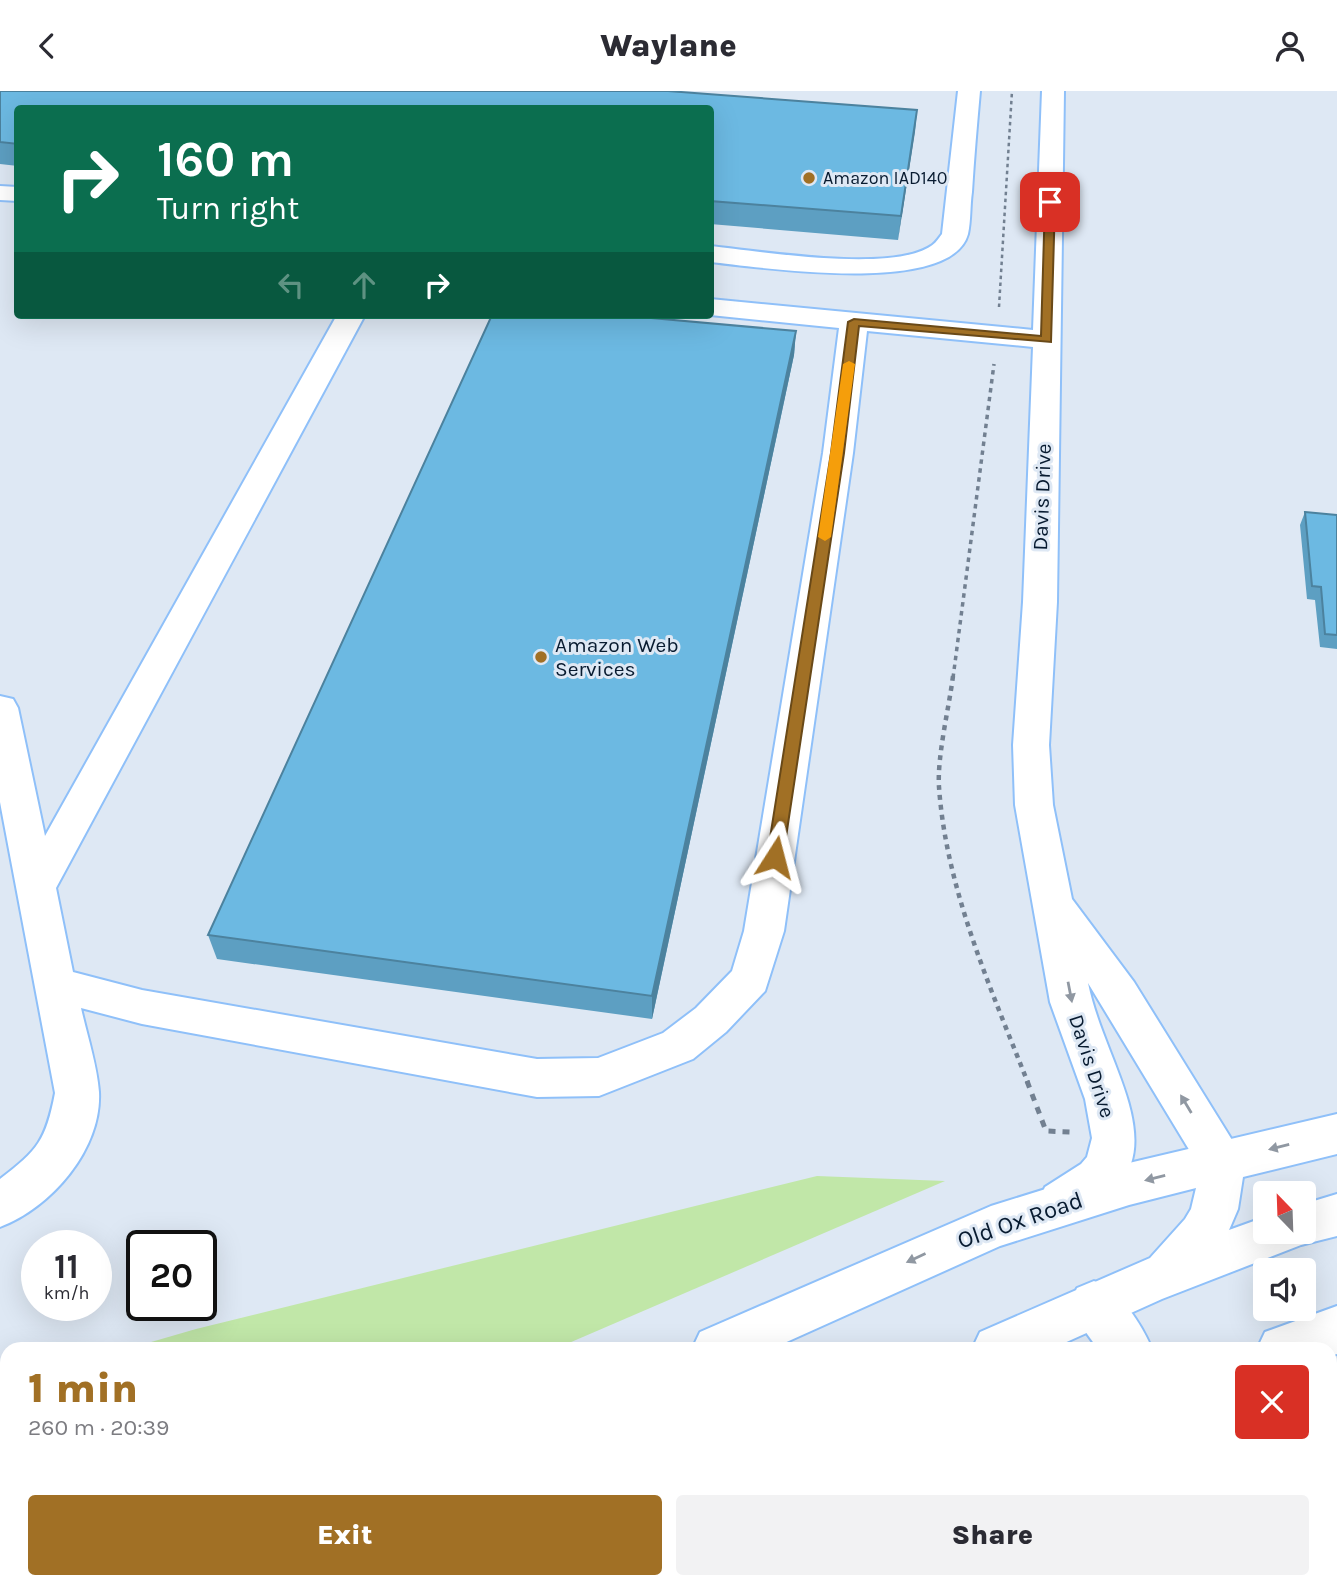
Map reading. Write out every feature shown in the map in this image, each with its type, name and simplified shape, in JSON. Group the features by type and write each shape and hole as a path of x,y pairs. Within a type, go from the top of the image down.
{"street":[{"path":"714,254 873,267 899,267 938,256 950,248 955,236 969,91"},
{"name":"Davis Drive","path":"1053,91 1040,602 1031,745 1034,805 1071,1002 1107,1099 1114,1138 1107,1166 1097,1179 1056,1205"},
{"path":"714,307 1047,340"},
{"path":"36,888 349,319"},
{"path":"55,984 142,1007 537,1079 599,1077 612,1073 678,1046 711,1020 750,979 764,931 836,466 854,322"},
{"path":"0,708 76,1093 69,1137 41,1174 0,1206"},
{"name":"Davis Drive","path":"1053,901 1119,993 1221,1162"},
{"name":"Old Ox Road","path":"733,1342 991,1227 1056,1205 1337,1134"},
{"path":"1149,1281 1178,1261 1204,1233 1222,1190 1221,1162"},
{"path":"1316,1221 1337,1215"},
{"path":"1012,1342 1149,1281 1253,1243"},
{"path":"1094,1304 1122,1342"},
{"path":"1302,1342 1337,1330"}],"path":[{"path":"1012,91 997,337 939,785 943,825 957,891 1046,1131 1077,1133"}],"green space":[{"path":"817,1176 945,1181 571,1342 151,1342"}],"building":[{"path":"0,91 668,91 917,110 901,216 714,201 714,105 14,105 14,144 0,142"},
{"name":"Amazon Web Services","path":"490,319 662,319 796,331 652,996 208,935"},
{"path":"1305,512 1337,515 1337,635 1325,634 1321,587 1312,586"}],"slow traffic":[{"path":"825,537 849,364"}],"place":[{"name":"Amazon IAD140","path":"809,178"},
{"name":"Amazon Web Services","path":"541,657"}],"route":[{"path":"775,857 838,453 854,322 1047,340 1050,202"}]}
